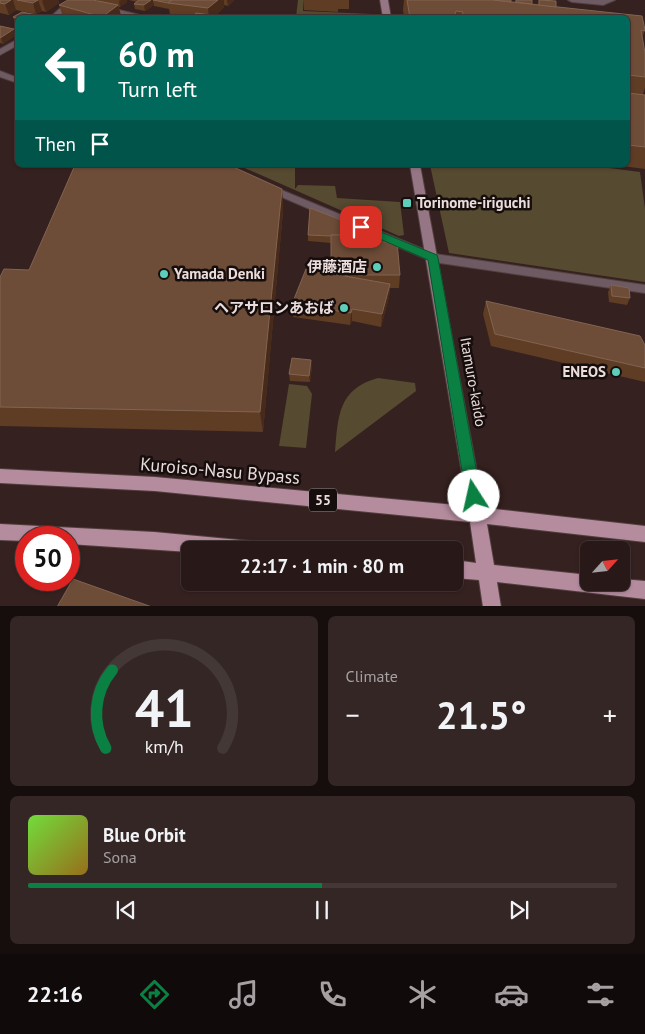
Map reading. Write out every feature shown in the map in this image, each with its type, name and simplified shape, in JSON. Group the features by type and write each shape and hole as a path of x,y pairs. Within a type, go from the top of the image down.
{"main road":[{"path":"384,0 386,15"},
{"name":"Itamuro-kaido","path":"415,167 433,258 492,606"},
{"name":"Kuroiso-Nasu Bypass","path":"0,476 154,484 477,515 645,534"},
{"path":"0,532 181,543"},
{"path":"463,570 645,590"}],"street":[{"path":"572,0 603,3 611,0"},
{"path":"56,15 67,7 91,6 134,15"},
{"path":"0,53 15,43"},
{"path":"0,74 15,80"},
{"path":"252,180 433,258 645,290"}],"shaded area":[{"path":"298,0 303,0 303,11 372,14 372,15 296,15"},
{"path":"243,167 295,167 295,189 298,185 335,186 337,198 400,202 404,235 399,236"},
{"path":"430,167 601,167 640,172 645,209 645,282 449,253"},
{"path":"378,378 415,383 416,391 335,452 339,416 348,397 355,389"},
{"path":"289,384 307,386 312,394 306,448 279,446"}],"building":[{"path":"0,0 11,0 5,4 0,3"},
{"path":"17,0 38,0 33,3"},
{"path":"68,0 93,0 118,5 105,15 95,15 59,5"},
{"path":"139,0 151,0 144,5 134,4"},
{"path":"153,0 172,0 168,3"},
{"path":"172,0 218,0 208,8 168,3"},
{"path":"407,0 493,0 642,16 645,30 641,30 645,53 645,77 630,75 630,15 462,15 463,12 456,11 455,15 410,15"},
{"path":"494,0 511,0 511,2"},
{"path":"516,0 532,0 532,4 516,2"},
{"path":"539,0 556,1 556,7 539,5"},
{"path":"22,12 37,15 17,15"},
{"path":"196,13 212,15 194,15"},
{"path":"0,26 14,29 0,38"},
{"path":"630,93 645,95 645,147 630,145"},
{"path":"74,167 233,167 282,189 260,412 0,407 0,277 4,269 29,270"},
{"path":"310,208 349,223 350,235 308,235"},
{"path":"331,235 384,235 384,242 397,242 400,275 350,275 350,265 331,265"},
{"path":"306,269 390,284 382,314 352,309 351,313 292,304"},
{"path":"611,285 629,288 630,298 612,296"},
{"path":"486,301 640,336 645,345 645,368 495,334"},
{"path":"292,358 311,360 309,376 289,374"},
{"path":"80,581 149,606 58,606 66,591 80,591"}],"place":[{"name":"Torinome-iriguchi","path":"407,203"},
{"name":"伊藤酒店","path":"377,267"},
{"name":"Yamada Denki","path":"164,274"},
{"name":"ヘアサロンあおば","path":"344,308"},
{"name":"ENEOS","path":"616,372"}],"route":[{"path":"361,227 433,258 474,496"}]}
